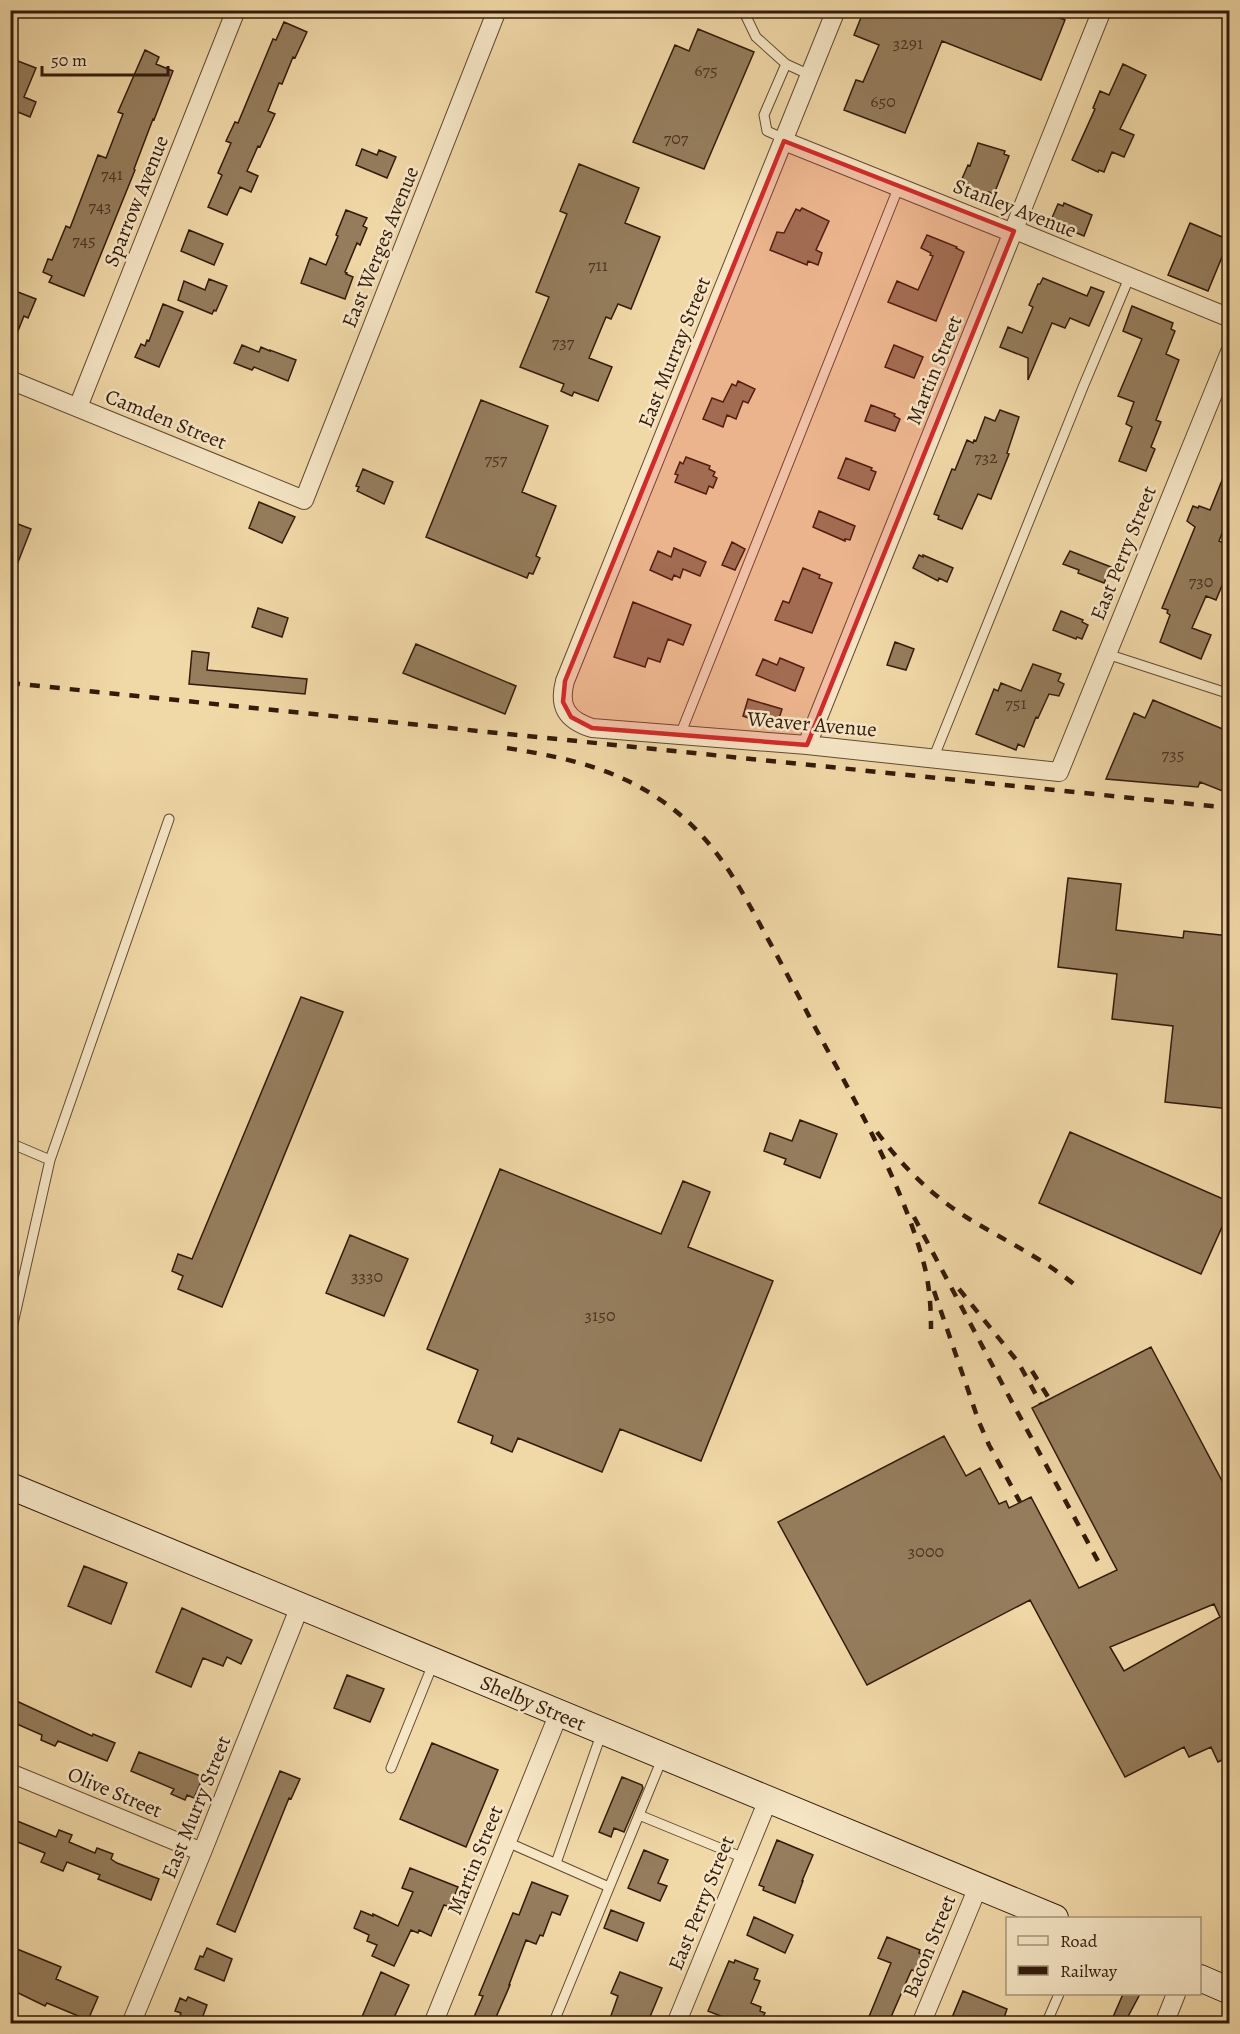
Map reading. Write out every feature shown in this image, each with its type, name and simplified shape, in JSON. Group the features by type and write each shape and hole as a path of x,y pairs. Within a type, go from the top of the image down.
{"main road":[{"name":"Shelby Street","path":"13,1491 300,1606 1053,1917"},
{"path":"1201,1978 1230,1990"}],"street":[{"name":"Sparrow Avenue","path":"78,407 236,10"},
{"name":"East Werges Avenue","path":"304,500 497,10"},
{"name":"East Murray Street","path":"566,711 563,702 565,681 836,10"},
{"name":"Martin Street","path":"807,746 1102,10"},
{"name":"Stanley Avenue","path":"784,140 1230,318"},
{"name":"East Perry Street","path":"1059,772 1230,352"},
{"name":"Camden Street","path":"10,380 304,500"},
{"name":"Weaver Avenue","path":"566,711 581,724 592,728 807,746 1059,772"},
{"name":"East Murry Street","path":"131,2024 300,1606"},
{"name":"Martin Street","path":"433,2024 559,1713"},
{"name":"Olive Street","path":"10,1773 202,1852"},
{"name":"East Perry Street","path":"676,2024 768,1800"},
{"name":"Bacon Street","path":"921,2024 978,1887"},
{"path":"1164,2024 1176,1995"}],"lane":[{"path":"743,10 756,37 786,64 810,75"},
{"path":"784,140 767,131 764,115 786,64"},
{"path":"680,735 899,186"},
{"path":"933,759 1129,278"},
{"path":"1107,654 1230,694"},
{"path":"10,1337 50,1160 169,819"},
{"path":"10,1143 50,1160"},
{"path":"391,1768 434,1662"},
{"path":"556,1863 602,1732"},
{"path":"553,2024 663,1756"},
{"path":"639,1815 744,1858"},
{"path":"507,1842 609,1887"},
{"path":"1046,2024 1059,1995"}],"highlighted area":[{"path":"784,141 1014,231 807,745 592,728 571,717 563,702 565,681"}],"building":[{"path":"864,10 1049,10 1048,13 1065,20 1041,80 942,41 905,133 844,110 856,80 863,82 879,45 854,35"},
{"path":"284,22 307,32 282,84 279,83 268,111 275,114 247,171 258,176 251,192 240,187 227,215 208,207 222,175 218,173 231,143 226,141 235,122 238,123 273,39 276,40"},
{"path":"698,29 754,52 704,169 633,142 675,45 689,51"},
{"path":"145,50 159,57 156,64 173,71 84,296 49,282 52,276 43,272 48,259 52,260 66,226 70,228 98,155 106,158 123,114 118,112"},
{"path":"10,58 36,68 24,97 36,102 30,117 18,112 11,129"},
{"path":"1123,64 1146,75 1120,129 1134,135 1124,157 1112,152 1104,172 1099,170 1098,172 1072,160 1095,109 1093,108 1100,91 1109,95"},
{"path":"978,143 1005,151 1004,154 1009,156 994,194 989,192 988,195 967,187 968,184 961,181 968,165 970,166"},
{"path":"362,149 377,155 379,150 396,157 387,178 356,165"},
{"path":"579,164 639,188 625,223 660,237 631,309 618,304 611,319 606,317 589,358 612,367 598,401 574,392 572,396 561,391 564,384 520,367 549,297 536,292 567,214 560,211"},
{"path":"1064,203 1092,215 1084,236 1055,224 1056,222 1051,220 1058,204 1063,206"},
{"path":"802,208 829,221 816,250 822,253 818,265 808,261 807,265 770,250 777,232 784,233 796,209 800,211"},
{"path":"346,210 367,218 363,226 367,228 360,245 357,243 345,272 353,277 345,299 301,283 310,258 326,265"},
{"path":"1190,223 1229,240 1208,291 1168,275"},
{"path":"189,230 223,244 214,265 181,251"},
{"path":"927,235 964,252 936,321 888,302 897,281 918,290 933,256 921,248"},
{"path":"1043,278 1087,296 1091,287 1104,292 1089,326 1070,318 1065,328 1052,323 1028,380 1028,358 1000,347 1008,327 1022,333 1033,307 1029,305"},
{"path":"209,279 227,286 216,311 214,310 212,314 178,300 184,281 205,290"},
{"path":"10,289 36,299 28,318 24,316 11,348"},
{"path":"163,304 183,312 159,367 135,357 141,344 145,346 147,340 149,341"},
{"path":"1132,306 1173,323 1171,329 1175,331 1166,354 1179,360 1156,420 1161,422 1151,447 1155,449 1146,471 1119,461 1132,427 1126,424 1134,402 1118,396 1142,339 1123,331"},
{"path":"242,345 259,352 261,347 296,360 288,381 254,367 252,370 234,363"},
{"path":"894,345 923,357 914,378 885,367"},
{"path":"738,381 755,389 748,403 743,401 736,419 727,415 723,427 703,419 712,398 723,402 732,384 736,386"},
{"path":"481,400 548,426 522,492 556,506 536,556 540,558 533,574 529,573 527,578 426,537"},
{"path":"871,405 895,414 894,416 900,419 895,431 865,421"},
{"path":"1000,410 1019,417 1007,453 1009,454 991,499 978,494 962,529 938,519 939,516 934,514 952,469 955,470 967,440 973,443 974,440 976,441 985,417 995,421"},
{"path":"686,457 710,466 709,469 715,472 713,476 717,478 713,488 709,486 706,494 675,482 678,475 675,474 680,462 683,464"},
{"path":"846,458 872,468 871,470 876,472 869,490 838,478"},
{"path":"1229,463 1230,513 1219,541 1230,545 1230,566 1216,600 1206,596 1192,628 1211,635 1201,659 1160,642 1170,615 1167,613 1168,610 1162,608 1195,527 1187,521 1193,506 1210,510"},
{"path":"363,469 393,482 384,504 357,491 359,487 356,486"},
{"path":"259,502 295,517 282,543 249,528"},
{"path":"819,511 855,526 850,540 845,539 845,541 813,527"},
{"path":"10,521 31,529 11,580 10,579"},
{"path":"732,542 745,549 735,570 722,565"},
{"path":"674,548 706,562 700,576 683,569 680,578 674,575 672,580 650,570 658,551 671,557"},
{"path":"1070,551 1111,567 1104,583 1078,573 1079,570 1063,564"},
{"path":"919,555 953,568 947,582 939,578 938,581 913,568"},
{"path":"803,568 832,583 812,633 775,620 783,601 789,603"},
{"path":"633,602 691,625 683,645 668,639 660,662 648,658 645,667 614,657"},
{"path":"258,608 288,618 282,637 252,627"},
{"path":"1061,611 1083,620 1082,622 1088,625 1082,639 1053,630"},
{"path":"895,642 914,649 906,670 887,665"},
{"path":"416,644 516,686 505,714 403,673"},
{"path":"192,651 209,653 207,670 307,679 305,694 189,684"},
{"path":"780,658 804,668 795,691 756,675 763,659 777,665"},
{"path":"1033,664 1061,674 1058,681 1064,684 1059,696 1049,694 1038,718 1036,717 1024,747 1018,744 1016,750 976,734 994,689 998,691 1001,683 1021,691"},
{"path":"748,699 782,709 776,728 743,716"},
{"path":"1153,700 1230,732 1230,794 1200,782 1198,787 1106,779 1134,713 1145,718"},
{"path":"1068,878 1121,884 1116,930 1183,938 1184,931 1230,936 1230,1109 1165,1102 1173,1026 1112,1019 1117,974 1058,967"},
{"path":"301,997 343,1012 222,1307 178,1289 183,1276 172,1271 178,1254 192,1259"},
{"path":"800,1120 837,1134 820,1178 784,1164 786,1159 764,1151 770,1133 792,1141"},
{"path":"1070,1132 1230,1202 1230,1209 1201,1274 1039,1203"},
{"path":"500,1169 661,1234 683,1181 710,1192 688,1247 773,1281 701,1461 620,1429 602,1472 518,1438 512,1452 491,1443 493,1436 458,1422 478,1370 427,1349"},
{"path":"350,1235 408,1259 384,1316 326,1293"},
{"path":"1151,1347 1230,1496 1230,1756 1218,1762 1211,1747 1189,1757 1184,1747 1125,1777 1030,1600 867,1685 778,1522 944,1436 966,1476 980,1468 999,1504 1006,1501 1009,1508 1031,1497 1079,1588 1117,1570 1032,1408","holes":["1214,1604 1220,1617 1124,1671 1110,1647"]},
{"path":"84,1566 127,1583 111,1624 68,1606"},
{"path":"182,1608 252,1640 241,1664 227,1657 223,1666 203,1658 191,1687 156,1672"},
{"path":"347,1675 384,1689 370,1722 334,1708"},
{"path":"10,1698 92,1736 93,1734 115,1743 107,1761 58,1741 55,1746 41,1740 42,1735 10,1721"},
{"path":"432,1743 498,1770 466,1847 400,1819"},
{"path":"139,1752 203,1777 194,1798 187,1795 185,1800 171,1794 174,1789 131,1771"},
{"path":"280,1771 300,1779 291,1799 289,1798 235,1932 217,1924"},
{"path":"622,1777 642,1785 643,1788 624,1832 614,1828 611,1837 599,1832"},
{"path":"10,1818 56,1837 59,1830 72,1835 69,1842 95,1853 97,1848 113,1854 111,1859 117,1863 159,1879 151,1900 98,1879 100,1875 67,1862 63,1871 41,1862 45,1853 10,1839"},
{"path":"777,1840 813,1855 795,1903 763,1890 764,1887 759,1885"},
{"path":"644,1850 668,1860 658,1883 667,1886 660,1901 628,1888"},
{"path":"410,1868 458,1887 450,1907 444,1905 431,1936 419,1930 418,1933 411,1930 394,1966 372,1956 377,1945 367,1941 369,1935 354,1928 361,1911 398,1926 413,1892 402,1888"},
{"path":"532,1882 568,1896 560,1915 552,1912 543,1936 540,1935 536,1944 526,1940 493,2024 471,2024 483,1996 479,1995 513,1913 519,1915"},
{"path":"611,1910 644,1923 637,1941 604,1928"},
{"path":"754,1917 793,1935 785,1953 747,1935"},
{"path":"887,1937 920,1950 919,1953 924,1955 917,1972 911,1971 888,2024 866,2024 891,1963 878,1958"},
{"path":"207,1948 232,1959 224,1981 195,1969 200,1956 203,1957"},
{"path":"17,1949 61,1967 56,1979 98,1997 88,2020 47,2003 45,2006 10,1989 10,1954 14,1955"},
{"path":"735,1960 758,1969 754,1979 760,1981 751,2003 761,2007 760,2011 765,2013 760,2024 741,2024 708,2011 729,1961 734,1963"},
{"path":"381,1972 409,1985 391,2024 359,2024"},
{"path":"620,1972 662,1988 647,2024 608,2024 618,1996 611,1993"},
{"path":"963,1991 1007,2009 1002,2024 959,2024 951,2020"},
{"path":"1123,1995 1139,1995 1124,2024 1110,2024"},
{"path":"188,1997 207,2005 200,2024 177,2024 181,2013 175,2011 180,1998 186,2001"}],"railway":[{"path":"10,683 1230,808"},
{"path":"507,748 579,763 623,779 665,803 685,819 719,857 755,915 887,1165 912,1226 924,1266 929,1292 931,1329"},
{"path":"877,1132 906,1168 941,1199 966,1217 1049,1266 1075,1285"},
{"path":"914,1217 1099,1563"},
{"path":"959,1289 1018,1362 1041,1404"},
{"path":"934,1291 979,1422 1020,1502"},
{"path":"1032,1371 1050,1400"}]}
